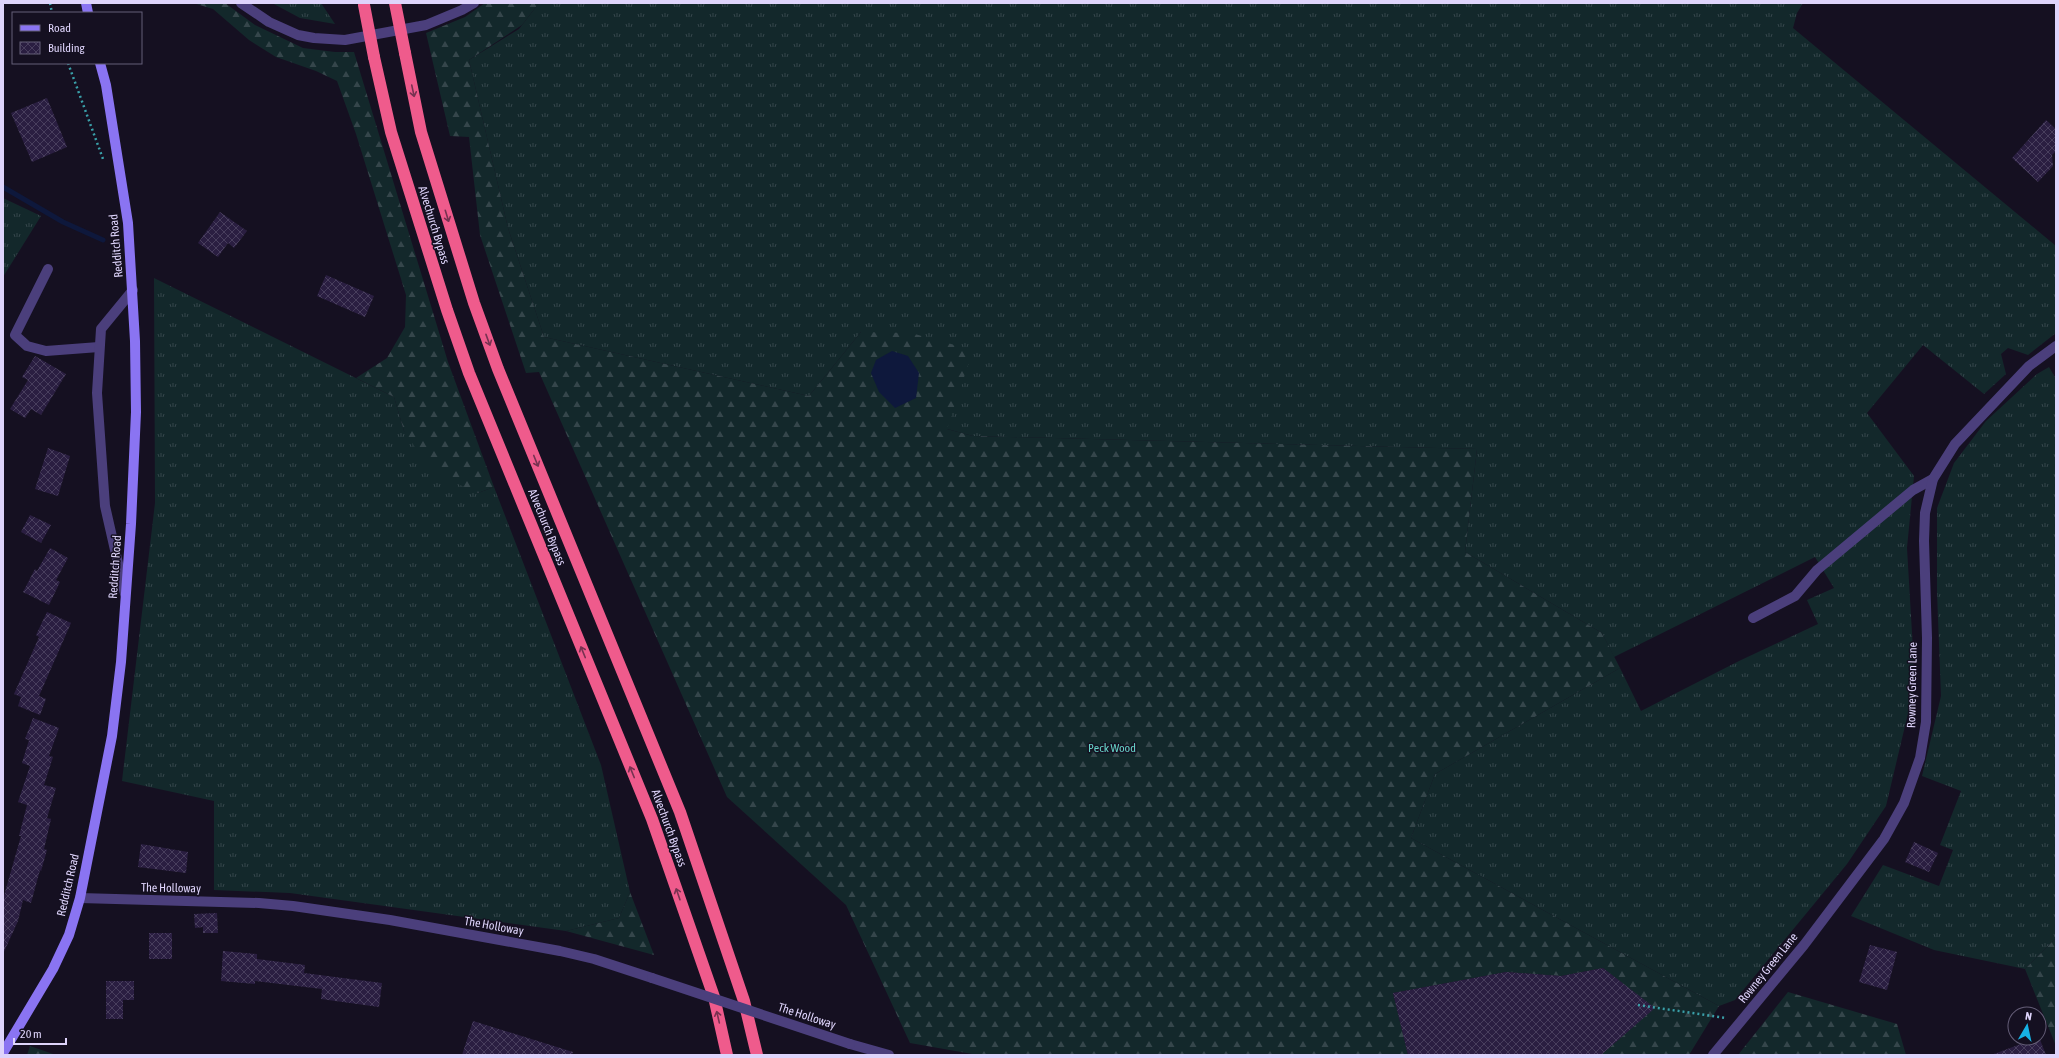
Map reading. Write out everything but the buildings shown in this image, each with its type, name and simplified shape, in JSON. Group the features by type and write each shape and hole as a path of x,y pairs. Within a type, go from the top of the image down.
{"highway":[{"name":"Alvechurch Bypass","path":"395,3 421,132 474,303 501,376 680,812 744,1001 757,1055"},
{"name":"Alvechurch Bypass","path":"363,4 391,132 452,324 469,373 652,819 714,997 727,1055"}],"main road":[{"name":"Redditch Road","path":"3,1053 52,969 69,935 80,898 112,736 121,662 131,524 136,412 133,290 128,223 106,85 100,64"}],"street":[{"path":"241,3 269,22 298,35 314,38 345,40 426,25 462,10 474,3"},
{"path":"48,269 14,336 27,346 46,351 99,347"},
{"path":"126,598 105,506 97,393 101,329 133,290"},
{"name":"Rowney Green Lane","path":"1714,1055 1804,945 1884,839 1904,803 1920,758 1926,722 1927,638 1924,541 1925,513 1933,479 1955,444 1966,432 2029,366 2056,346"},
{"path":"1753,618 1795,596 1816,570 1913,490 1933,479"},
{"name":"The Holloway","path":"80,898 259,903 345,913 560,951 594,959 850,1044 889,1055"}],"path":[{"path":"68,64 103,160"},
{"path":"1638,1005 1742,1020"}],"green space":[{"path":"193,3 225,3 255,25 303,48 335,52 354,52 448,362 494,487 478,493 447,479 422,457 404,431 394,397 356,378 387,358 405,327 406,295 356,134 337,81 316,71 276,57 249,40 213,9"},
{"path":"272,3 321,3 335,24 300,18"},
{"name":"Peck Wood","path":"485,3 539,3 522,25 469,60 508,228 544,337 809,396 861,332 911,333 973,350 947,429 973,436 1477,449 1465,552 1602,633 1620,668 1435,774 1411,838 1719,1006 1689,1055 1601,1055 1654,1008 1603,968 1561,976 1506,972 1393,993 1408,1055 978,1055 910,1043 846,905 727,797 539,372 526,373 480,235 469,137 450,136 426,33 465,17"},
{"path":"539,3 1803,3 1797,13 1793,28 2056,246 2056,333 2028,355 2008,348 2001,354 2006,374 1984,394 1923,345 1867,413 1914,476 1907,548 1915,684 1886,806 1847,864 1735,1000 1719,1006 1411,838 1435,774 1620,668 1641,711 1739,661 1818,624 1807,600 1834,588 1815,557 1614,657 1602,633 1465,552 1477,449 973,436 947,429 861,332 809,396 544,337 508,228 469,60 519,29"},
{"path":"3,198 41,216 3,277"},
{"path":"154,278 394,397 404,431 478,493 494,487 601,765 630,892 619,918 566,931 290,893 214,890 214,801 122,781 155,503"},
{"path":"2049,367 2056,379 2056,938 2025,969 1934,950 1851,916 1883,865 1939,886 1953,850 1940,845 1961,791 1922,776 1941,696 1937,592 1937,508 1954,463 1986,421 2037,374"},
{"path":"630,892 654,955 566,931 619,918"},
{"path":"2056,938 2056,1046 2047,1024 2047,1006 2040,1006 2025,969"},
{"path":"1788,992 1897,1024 1906,1055 1738,1055"},
{"path":"30,1046 56,1055 27,1055"}],"water":[{"path":"892,351 908,356 919,373 916,398 895,408 879,392 871,373 876,360"}],"waterway":[{"path":"3,187 63,222 103,240"}]}
